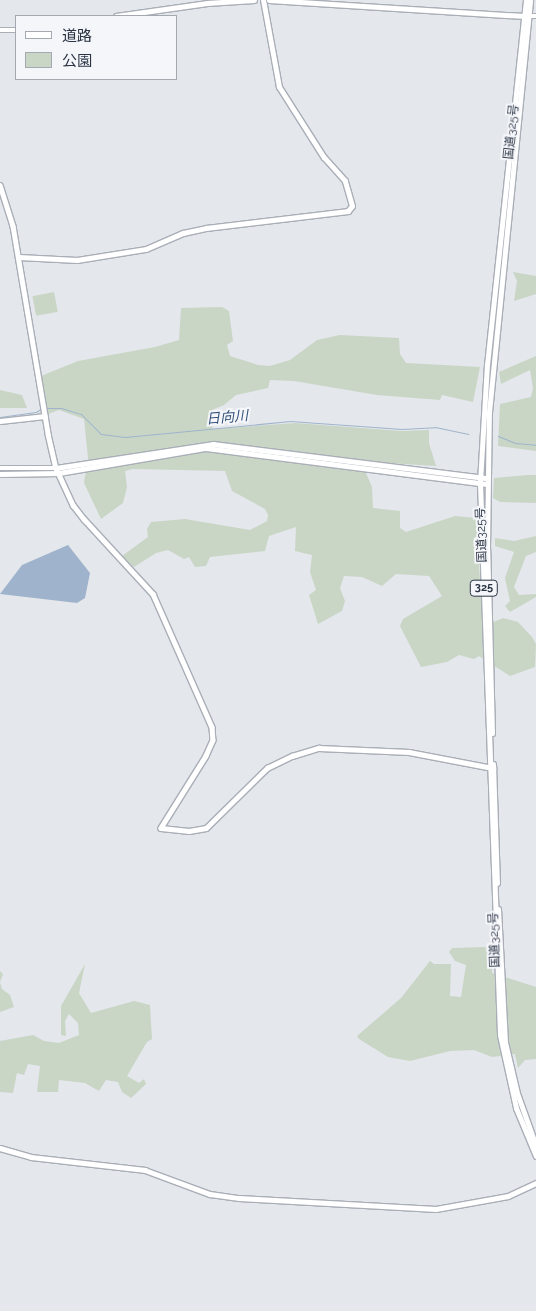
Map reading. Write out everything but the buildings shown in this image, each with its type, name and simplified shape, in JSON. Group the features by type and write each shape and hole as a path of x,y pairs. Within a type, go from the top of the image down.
{"highway":[{"name":"国道325号","path":"526,0 491,372 487,481 500,1036 514,1100 536,1156"},
{"name":"国道325号","path":"530,0 526,16 487,364 480,480 505,1042 516,1093 536,1146"}],"street":[{"path":"123,15 208,3 254,0"},
{"path":"19,257 77,260 146,250 183,232 348,211 352,206 346,181 324,158 279,87 262,0"},
{"path":"269,0 536,16"},
{"path":"0,30 15,30"},
{"path":"0,185 19,257 44,413 58,470 73,505 153,594 212,727 209,750 161,828 189,831 206,828 267,768 313,750 409,752 493,769"},
{"path":"0,421 44,413"},
{"path":"0,474 58,470 206,448 487,481"},
{"path":"0,468 58,470"},
{"path":"0,1148 31,1157 145,1170 210,1194 239,1198 436,1209 508,1196 536,1183"}],"green space":[{"path":"513,272 536,276 536,294 514,301 517,281"},
{"path":"54,292 58,312 36,316 32,296"},
{"path":"222,307 229,311 233,341 227,345 230,356 258,365 270,366 290,360 317,340 340,335 399,338 400,354 406,363 480,367 473,402 442,395 440,400 377,395 294,381 270,380 268,388 236,395 224,405 212,410 210,425 214,429 295,423 402,431 429,430 429,443 436,466 373,462 366,473 372,487 373,508 400,511 400,528 406,532 455,516 477,518 480,585 494,622 503,618 518,622 532,637 536,644 535,667 510,676 479,656 474,659 459,655 447,662 421,667 400,626 403,619 442,596 429,576 396,574 382,586 362,577 344,576 340,588 345,601 342,611 318,624 309,595 316,590 310,572 312,555 295,551 296,527 269,536 265,551 210,557 206,566 195,567 189,557 184,559 168,550 156,553 134,567 122,556 148,537 147,529 151,522 185,519 250,530 267,521 268,515 265,509 232,491 225,471 133,469 125,471 127,487 123,503 101,519 84,483 88,458 84,419 59,410 48,414 41,376 78,361 155,347 179,340 181,308"},
{"path":"536,356 536,451 498,446 500,404 531,397 533,388 530,370 501,384 499,372"},
{"path":"0,390 22,395 27,408 0,408"},
{"path":"536,475 536,503 500,502 493,498 494,478"},
{"path":"536,536 536,552 526,556 514,587 519,595 536,594 536,597 510,612 505,606 510,601 505,578 514,552 495,546 495,538 514,541"},
{"path":"487,947 492,952 492,973 536,987 536,1059 525,1060 518,1068 515,1054 492,1057 474,1050 450,1051 410,1061 388,1057 359,1039 357,1036 401,998 430,961 434,964 451,964 450,996 461,997 466,965 455,961 449,952 452,948"},
{"path":"85,964 79,993 91,1013 134,1001 150,1005 152,1039 147,1042 127,1076 139,1083 144,1079 146,1084 131,1098 122,1092 118,1082 106,1080 99,1091 85,1083 59,1080 58,1092 37,1092 40,1066 28,1064 24,1075 17,1073 13,1093 0,1092 0,1041 33,1035 44,1041 59,1043 79,1035 78,1023 69,1014 65,1021 66,1036 61,1035 61,1006"},
{"path":"0,971 3,974 0,982"},
{"path":"0,982 2,989 10,995 14,1007 0,1012"}],"water":[{"path":"68,545 90,573 85,598 77,603 0,594 22,565"}],"waterway":[{"name":"日向川","path":"0,417 36,412 42,408"},
{"name":"日向川","path":"46,408 61,408 81,414 101,434 125,437 290,421 402,429 435,427 468,434"},
{"name":"日向川","path":"498,436 515,443 536,445"}]}
